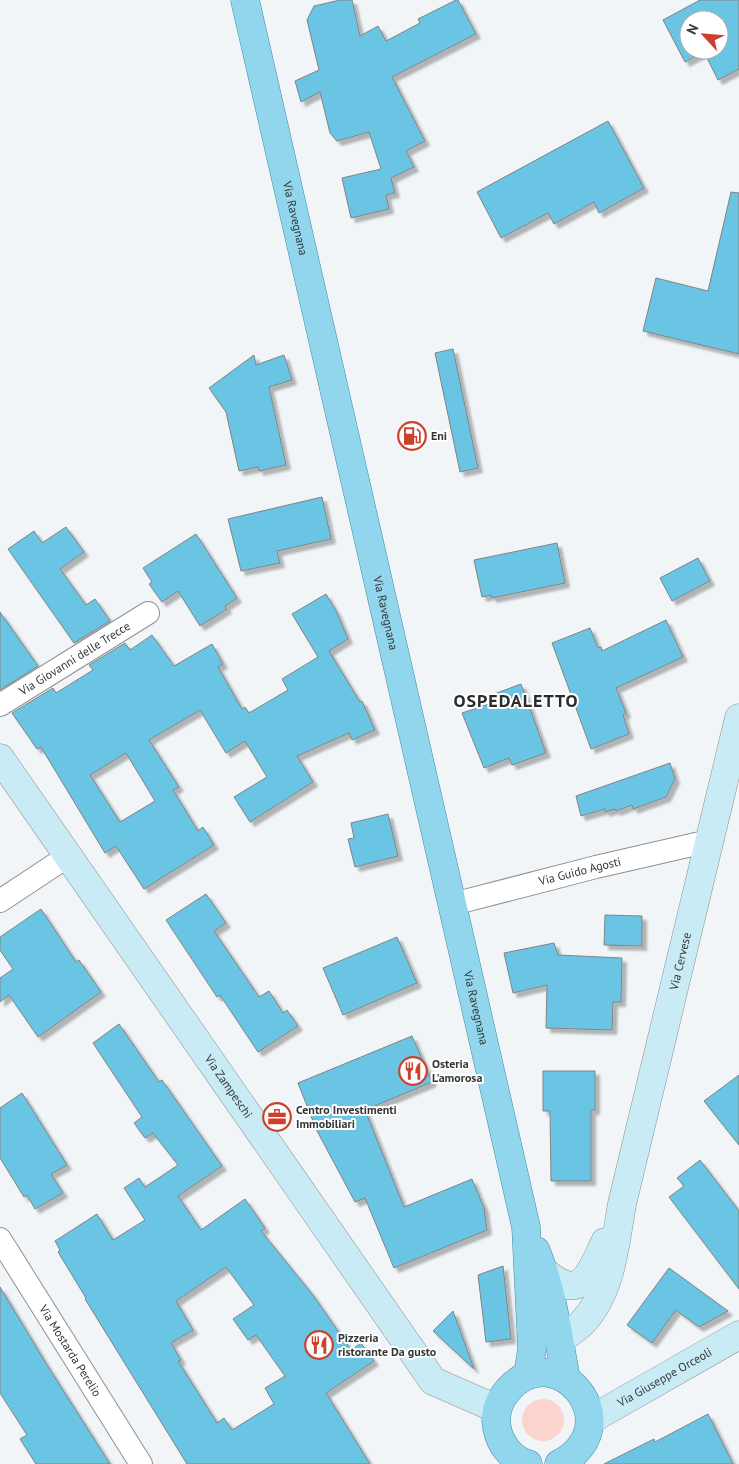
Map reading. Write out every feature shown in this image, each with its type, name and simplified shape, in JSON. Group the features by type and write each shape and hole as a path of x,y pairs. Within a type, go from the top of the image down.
{"main road":[{"name":"Via Ravegnana","path":"245,0 526,1227 532,1349 528,1375"},
{"name":"Via Ravegnana","path":"526,1227 545,1272 566,1379"},
{"path":"515,1462 498,1435 497,1409 504,1394 514,1383 528,1375 544,1373 566,1379 583,1396 590,1420 588,1434 581,1447 571,1458 559,1464"}],"street":[{"name":"Via Giovanni delle Trecce","path":"0,705 148,613"},
{"name":"Via Cervese","path":"559,1340 581,1324 602,1293 612,1262 622,1204 739,718"},
{"name":"Via Zampeschi","path":"0,758 433,1381 497,1409"},
{"name":"Via Guido Agosti","path":"453,904 596,867 709,841"},
{"path":"0,901 68,856"},
{"name":"Via Cervese","path":"545,1272 565,1286 575,1286 584,1281 622,1204"},
{"name":"Via Mostarda Perelio","path":"0,1239 141,1464"},
{"name":"Via Giuseppe Orceoli","path":"590,1420 739,1335"}],"shaded area":[{"path":"547,1399 555,1402 561,1408 564,1420 561,1432 555,1438 539,1441 531,1438 525,1432 522,1416 525,1408 531,1402"}],"building":[{"path":"340,0 352,0 360,36 378,26 386,41 420,23 418,19 456,0 458,0 476,34 392,77 425,141 406,151 414,167 391,178 395,193 386,195 389,209 351,218 342,178 381,169 369,132 337,141 330,133 320,92 301,102 295,81 319,70 307,20 314,6"},
{"path":"700,0 739,0 739,69 718,80 708,60 729,60 729,10 682,10"},
{"path":"679,11 679,51 663,20"},
{"path":"608,121 644,188 599,213 594,202 554,224 548,213 501,238 477,192"},
{"path":"731,192 739,193 739,354 643,331 656,278 708,291"},
{"path":"453,349 478,468 460,472 435,353"},
{"path":"254,355 256,365 284,355 292,380 269,387 286,465 259,471 258,467 239,471 226,412 209,388"},
{"path":"322,497 331,539 277,551 280,563 241,571 228,519"},
{"path":"66,527 84,552 60,569 86,605 95,599 110,621 74,643 8,549 34,531 42,543"},
{"path":"196,534 237,598 225,606 227,609 200,626 178,591 162,602 149,584 152,582 143,568"},
{"path":"557,543 565,583 492,598 491,595 482,597 474,560"},
{"path":"698,558 710,581 672,601 660,578"},
{"path":"326,594 336,611 348,639 329,651 360,702 362,701 375,730 352,740 349,733 297,756 313,782 250,822 234,797 267,777 245,741 226,753 200,710 149,740 179,787 173,790 198,831 203,827 214,845 144,889 116,846 105,853 41,747 37,749 12,713 53,688 56,693 93,670 89,665 125,643 130,650 152,635 174,666 212,644 223,664 218,667 242,709 245,707 249,713 288,690 282,679 318,657 292,614","holes":["126,753 155,801 120,822 90,775"]},
{"path":"0,612 38,666 0,690"},
{"path":"666,620 683,657 616,688 626,713 623,715 629,734 591,749 552,643 590,628 598,648 601,647 602,651"},
{"path":"521,684 546,753 512,765 509,758 484,768 462,713 489,704 486,697"},
{"path":"670,763 675,779 666,797 633,809 632,805 616,811 615,809 605,812 605,809 581,816 576,796"},
{"path":"388,814 398,856 355,867 348,839 354,838 351,823"},
{"path":"206,894 226,923 214,931 259,997 269,991 283,1013 287,1010 298,1026 258,1052 220,995 217,997 166,920"},
{"path":"41,909 76,962 79,960 101,992 38,1037 9,995 0,1002 0,978 13,969 0,950 0,937"},
{"path":"605,915 642,916 642,946 604,945"},
{"path":"397,937 417,983 343,1015 323,968"},
{"path":"554,943 558,955 622,958 621,1002 613,1002 612,1030 546,1028 547,985 513,993 504,953"},
{"path":"119,1024 159,1082 162,1080 222,1166 178,1196 201,1230 245,1199 265,1228 261,1231 313,1295 351,1350 361,1343 374,1361 326,1393 370,1464 187,1464 85,1299 58,1252 60,1250 55,1241 97,1214 113,1240 145,1220 124,1188 139,1178 145,1187 178,1165 153,1133 145,1138 134,1123 142,1117 93,1043","holes":["226,1267 254,1305 233,1319 248,1340 256,1335 285,1376 265,1388 274,1404 232,1430 224,1418 217,1423 178,1361 181,1360 171,1343 193,1330 176,1301"]},
{"path":"412,1036 432,1082 365,1110 404,1207 472,1179 484,1208 487,1230 394,1268 365,1198 355,1202 316,1129 298,1083"},
{"path":"543,1071 595,1071 595,1110 591,1110 591,1181 551,1181 550,1111 543,1111"},
{"path":"739,1075 739,1145 704,1101"},
{"path":"22,1093 67,1165 51,1174 63,1193 35,1209 27,1195 24,1197 0,1158 0,1108"},
{"path":"700,1160 739,1211 739,1289 669,1197 684,1186 677,1178"},
{"path":"503,1266 511,1339 486,1342 478,1275"},
{"path":"669,1268 728,1311 699,1327 676,1310 652,1343 627,1325"},
{"path":"0,1287 110,1464 36,1464 20,1439 27,1435 0,1393"},
{"path":"453,1311 474,1369 433,1331"},
{"path":"708,1414 733,1464 604,1464 654,1439 655,1442"}],"place":[{"name":"Eni","path":"412,436"},
{"name":"Osteria L'amorosa","path":"413,1071"},
{"name":"Centro Investimenti Immobiliari","path":"277,1117"},
{"name":"Pizzeria ristorante Da gusto","path":"319,1345"}],"district":[{"name":"OSPEDALETTO","path":"516,701"}]}
